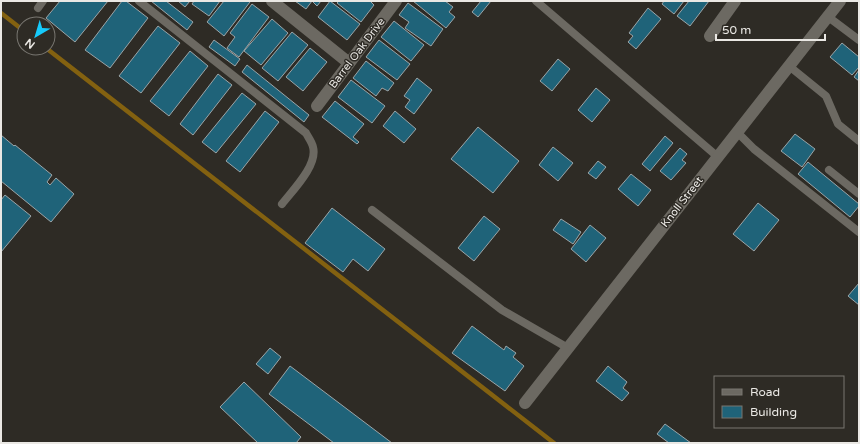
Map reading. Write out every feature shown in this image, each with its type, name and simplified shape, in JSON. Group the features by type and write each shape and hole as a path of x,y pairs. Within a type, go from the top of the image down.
{"street":[{"path":"272,1 349,63"},
{"name":"Barrel Oak Drive","path":"317,106 396,1"},
{"path":"710,36 735,1"},
{"name":"Knoll Street","path":"525,403 840,1"}],"lane":[{"path":"139,1 306,133 313,148 313,162 282,204"},
{"path":"536,1 718,157"},
{"path":"828,16 859,40"},
{"path":"789,66 826,96 838,124 859,141"},
{"path":"737,132 754,149 857,228"},
{"path":"829,170 859,194"},
{"path":"372,210 502,310 568,348"}],"building":[{"path":"60,1 108,1 75,42 56,26 56,16 48,16"},
{"path":"122,1 126,1 148,18 110,68 85,50"},
{"path":"151,1 166,1 193,22 187,30"},
{"path":"178,1 190,1 185,7"},
{"path":"194,1 220,1 209,16 192,4"},
{"path":"224,1 250,2 224,36 207,22"},
{"path":"295,1 312,1 306,9"},
{"path":"312,1 321,1 317,6"},
{"path":"330,1 360,24 347,40 318,17"},
{"path":"339,1 370,1 374,5 361,22 337,3"},
{"path":"413,1 445,1 453,7 449,12 455,17 446,28"},
{"path":"481,1 491,1 478,17 472,12"},
{"path":"664,1 684,1 674,14 662,4"},
{"path":"689,1 709,1 690,26 677,16"},
{"path":"408,3 443,29 431,46 405,28 409,22 399,15"},
{"path":"252,4 269,17 239,57 227,48 235,37 230,33"},
{"path":"648,8 661,19 636,49 628,42 633,36 629,33"},
{"path":"272,19 288,33 261,65 244,51"},
{"path":"394,21 424,45 411,61 381,37"},
{"path":"158,26 180,43 141,93 119,76"},
{"path":"292,32 308,45 278,81 262,68"},
{"path":"214,40 240,59 235,66 209,47"},
{"path":"379,40 410,64 397,80 366,57"},
{"path":"842,43 859,57 859,67 852,75 830,57"},
{"path":"310,48 327,62 303,91 286,77"},
{"path":"190,51 208,66 169,116 150,101"},
{"path":"558,59 570,69 552,91 540,81"},
{"path":"366,61 394,83 388,91 382,88 376,96 353,78"},
{"path":"247,65 309,115 304,122 242,72"},
{"path":"859,70 859,81 854,77"},
{"path":"218,74 232,85 193,135 180,124"},
{"path":"417,78 432,90 414,114 405,107 410,100 404,96"},
{"path":"351,80 385,106 372,123 338,97"},
{"path":"596,88 610,100 592,122 578,110"},
{"path":"242,93 256,104 216,153 202,142"},
{"path":"335,101 364,124 353,137 359,142 357,144 322,117"},
{"path":"265,111 279,122 240,172 226,161"},
{"path":"395,111 416,129 404,143 383,126"},
{"path":"478,127 519,161 493,193 451,159"},
{"path":"795,134 815,149 802,167 781,151"},
{"path":"1,135 52,175 47,182 50,185 56,178 74,194 51,222 1,181"},
{"path":"665,136 673,143 650,171 642,164"},
{"path":"553,147 573,163 558,181 539,165"},
{"path":"680,148 687,154 682,160 686,163 671,180 660,171"},
{"path":"598,161 606,167 596,179 588,173"},
{"path":"808,162 859,204 850,217 798,174"},
{"path":"631,174 651,190 638,206 618,189"},
{"path":"5,195 31,216 1,252 1,200"},
{"path":"758,203 779,220 754,251 733,234"},
{"path":"332,208 385,249 368,271 353,259 343,272 305,243"},
{"path":"484,216 500,229 474,261 458,248"},
{"path":"561,219 581,232 573,244 553,230"},
{"path":"590,225 606,238 586,262 571,249"},
{"path":"859,283 859,305 848,296"},
{"path":"472,326 504,350 506,346 516,353 513,357 524,366 505,391 452,353"},
{"path":"270,348 281,357 268,374 256,364"},
{"path":"290,366 392,443 334,443 269,394"},
{"path":"608,366 627,382 623,388 629,393 622,401 596,381"},
{"path":"244,382 301,437 296,443 258,443 220,407"},
{"path":"665,424 691,443 669,443 657,434"}],"waterway":[{"path":"1,13 16,25"},
{"path":"56,56 554,443"}]}
